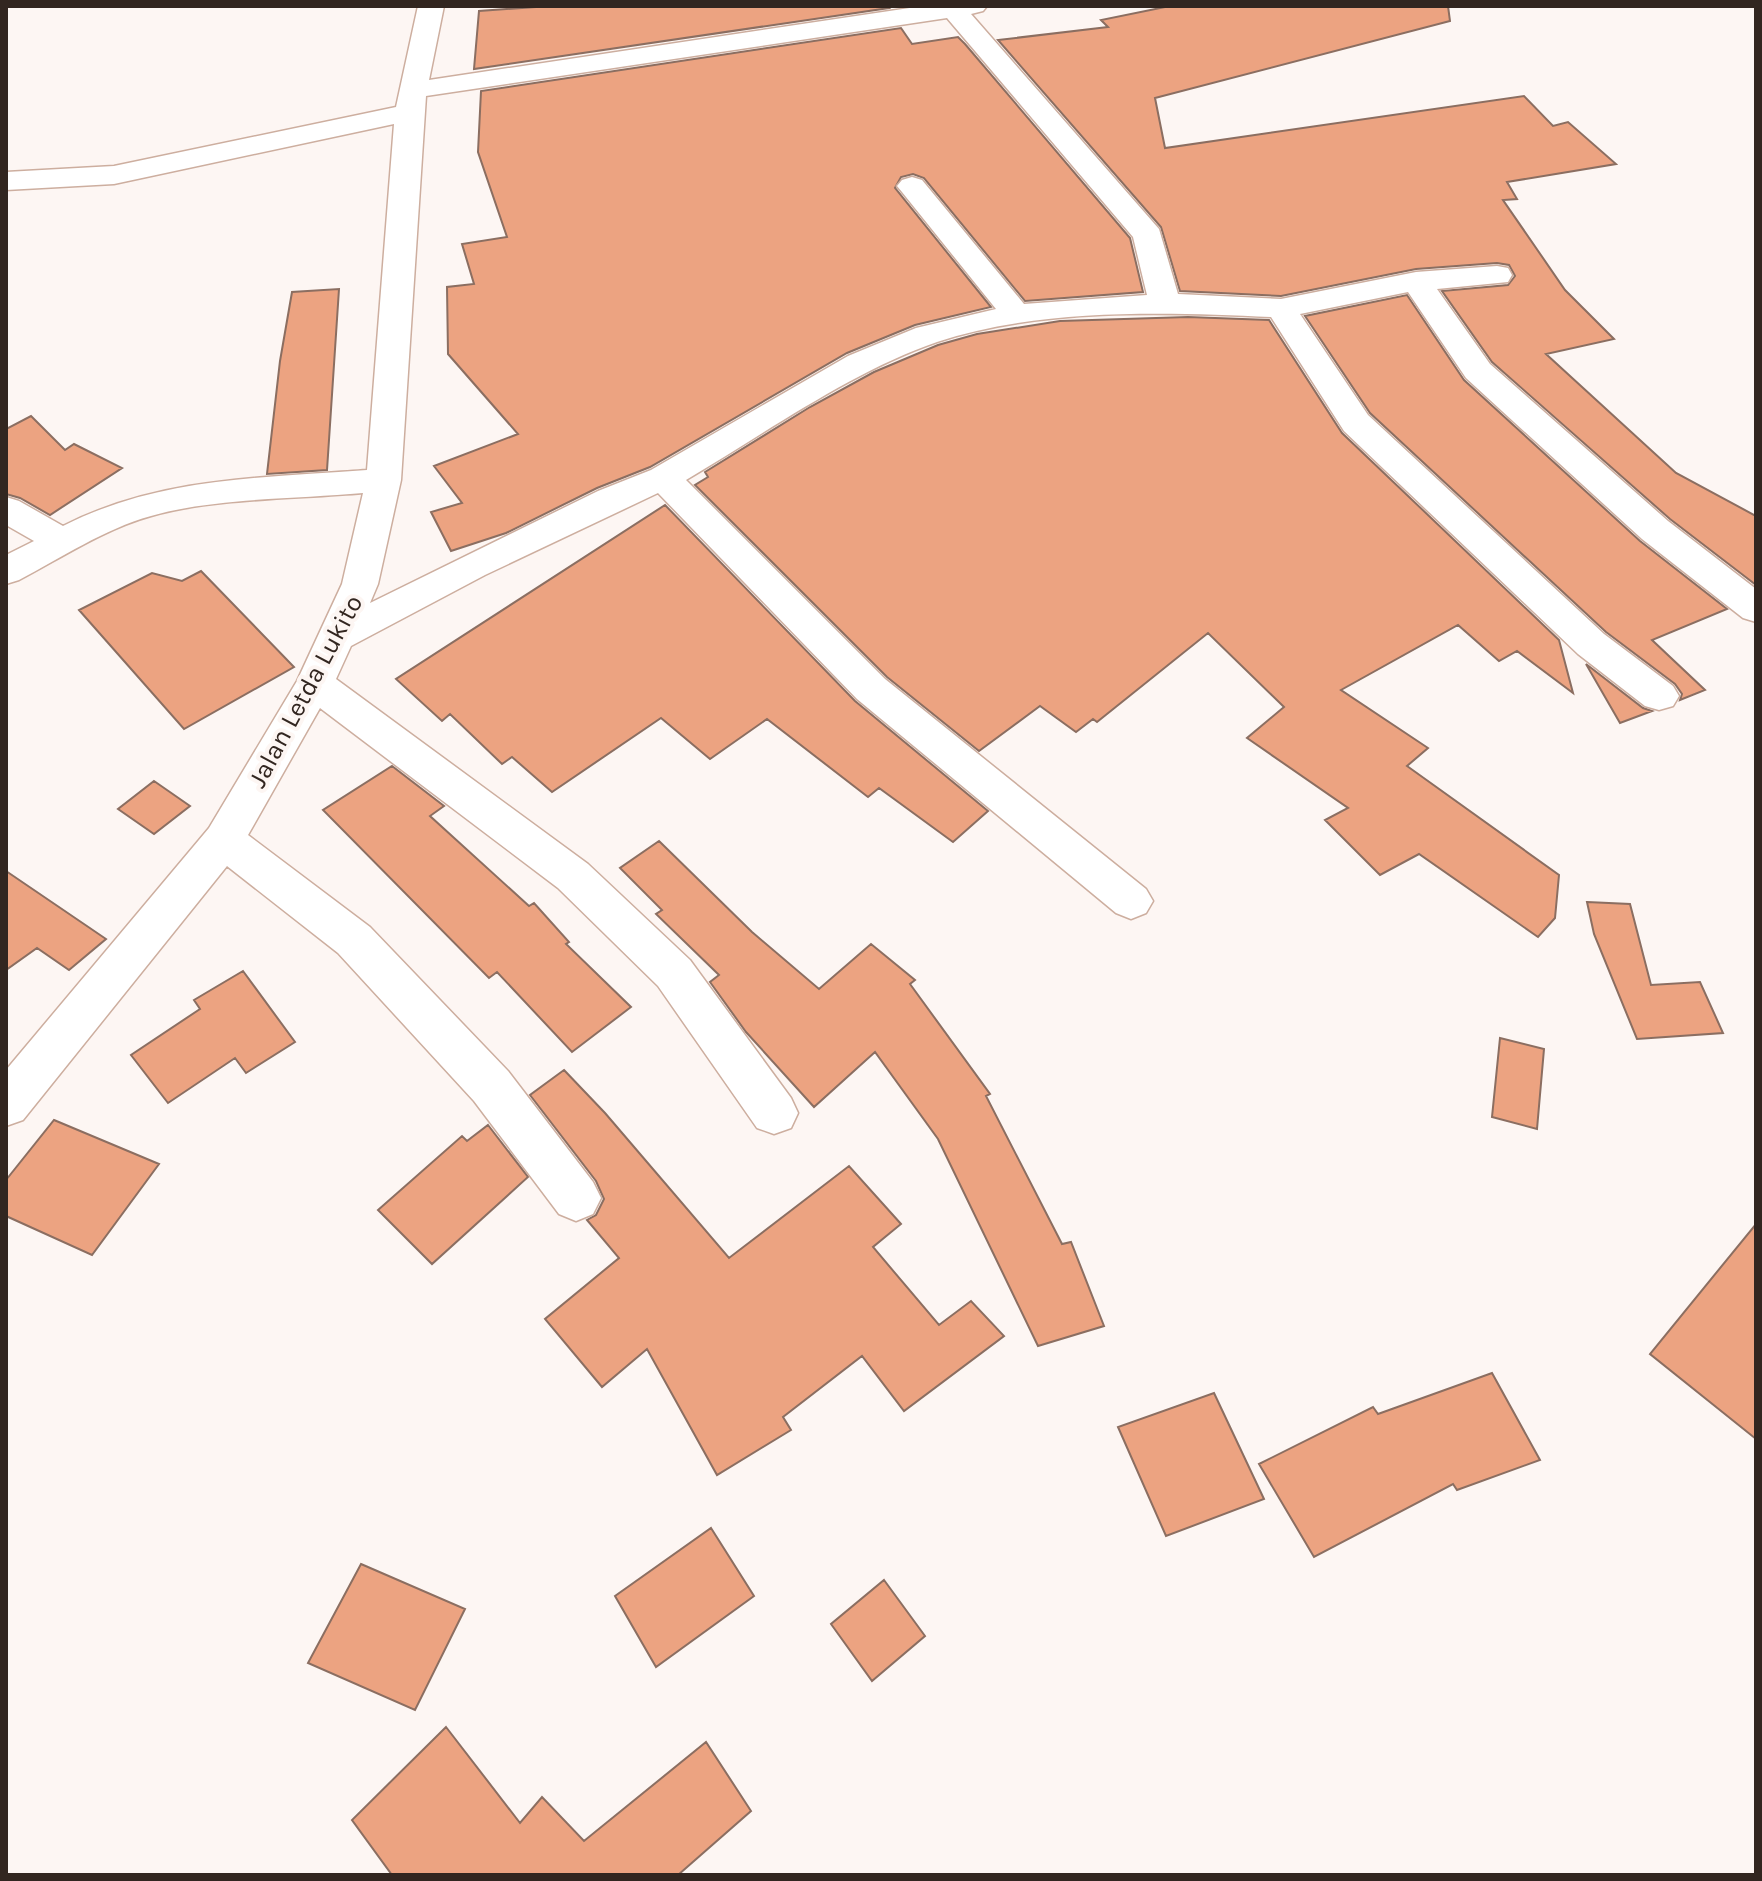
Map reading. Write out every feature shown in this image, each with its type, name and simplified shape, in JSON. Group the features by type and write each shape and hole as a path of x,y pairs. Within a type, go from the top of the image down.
{"street":[{"name":"Jalan Letda Lukito","path":"6,1105 224,840 315,683 339,636 360,584 384,480 412,101 431,6"},
{"path":"6,181 114,175 412,101 964,8 1148,235 1165,303"},
{"path":"912,186 1016,314"},
{"path":"339,636 472,566 610,499 663,478 860,363 927,335 1016,314 1165,303 1281,308 1416,281 1497,275"},
{"path":"1416,281 1478,371 1655,530 1756,609"},
{"path":"1281,308 1356,423 1591,644 1659,696"},
{"path":"663,478 871,689 1131,901"},
{"path":"6,571 112,516 148,504 199,495 384,480"},
{"path":"6,509 63,542"},
{"path":"315,683 573,876 674,973 774,1113"},
{"path":"224,840 354,940 491,1086 576,1198"}],"building":[{"path":"550,6 889,8 474,69 479,11"},
{"path":"1170,6 1448,6 1450,21 1155,98 1165,148 1524,96 1553,126 1568,122 1616,164 1507,182 1517,199 1503,200 1565,290 1614,339 1546,354 1676,473 1756,516 1756,585 1670,519 1492,362 1442,291 1508,285 1515,276 1509,265 1497,263 1416,269 1281,296 1180,291 1161,227 998,40 1108,27 1101,20"},
{"path":"901,28 912,44 958,37 965,44 1130,238 1143,292 1025,301 924,178 913,174 901,177 895,188 991,307 915,325 847,353 650,467 597,488 506,533 451,551 431,512 462,503 434,466 518,434 448,354 447,287 474,284 462,244 507,237 478,152 481,91"},
{"path":"339,289 327,470 267,474 280,361 292,292"},
{"path":"1407,295 1464,380 1640,541 1727,609 1652,640 1705,690 1680,700 1682,694 1675,684 1606,632 1370,413 1305,316"},
{"path":"1188,317 1269,320 1342,433 1559,640 1573,693 1517,651 1499,661 1458,625 1341,690 1428,748 1407,766 1559,875 1555,918 1538,937 1419,854 1380,875 1325,820 1348,808 1247,738 1284,707 1208,633 1097,722 1093,719 1076,732 1040,706 979,751 887,677 695,485 708,477 705,472 810,407 874,372 938,345 977,334 1060,321"},
{"path":"31,416 65,450 74,444 122,468 50,515 20,498 6,494 6,429"},
{"path":"665,505 855,701 988,811 953,842 879,788 868,797 767,719 710,759 661,718 552,792 512,757 502,764 450,714 442,721 396,679"},
{"path":"201,571 294,667 184,729 79,610 152,573 182,581"},
{"path":"1586,664 1643,708 1652,711 1620,723"},
{"path":"392,766 444,806 430,816 529,906 534,903 569,942 566,944 631,1007 572,1052 497,972 489,978 323,810"},
{"path":"154,781 190,806 154,834 118,809"},
{"path":"659,841 752,932 819,989 871,944 915,980 910,984 990,1094 986,1096 1062,1244 1071,1242 1104,1326 1038,1346 938,1139 875,1052 814,1107 746,1032 710,982 719,975 656,914 662,910 620,868"},
{"path":"6,871 106,939 69,970 37,948 6,970"},
{"path":"1587,902 1630,904 1651,985 1700,982 1723,1033 1637,1039 1594,934"},
{"path":"243,971 295,1042 246,1073 235,1058 168,1103 131,1055 200,1009 194,1000"},
{"path":"1500,1038 1544,1049 1537,1129 1492,1117"},
{"path":"564,1070 605,1113 729,1258 849,1166 901,1224 873,1247 939,1325 971,1301 1004,1336 904,1411 862,1356 783,1417 791,1430 717,1475 647,1349 602,1387 545,1319 619,1258 587,1220 596,1215 604,1199 596,1181 530,1095"},
{"path":"54,1120 159,1164 92,1255 6,1216 6,1180"},
{"path":"488,1125 528,1177 432,1264 378,1210 462,1136 467,1141"},
{"path":"1756,1224 1756,1439 1650,1354"},
{"path":"1492,1373 1540,1460 1457,1490 1453,1484 1314,1557 1259,1464 1373,1407 1378,1414"},
{"path":"1214,1393 1264,1499 1166,1536 1118,1427"},
{"path":"711,1528 754,1596 656,1667 615,1596"},
{"path":"361,1564 465,1609 415,1710 308,1663"},
{"path":"884,1580 925,1636 872,1681 831,1624"},
{"path":"446,1727 520,1823 542,1797 584,1841 706,1742 751,1811 678,1875 392,1875 352,1820"}]}
